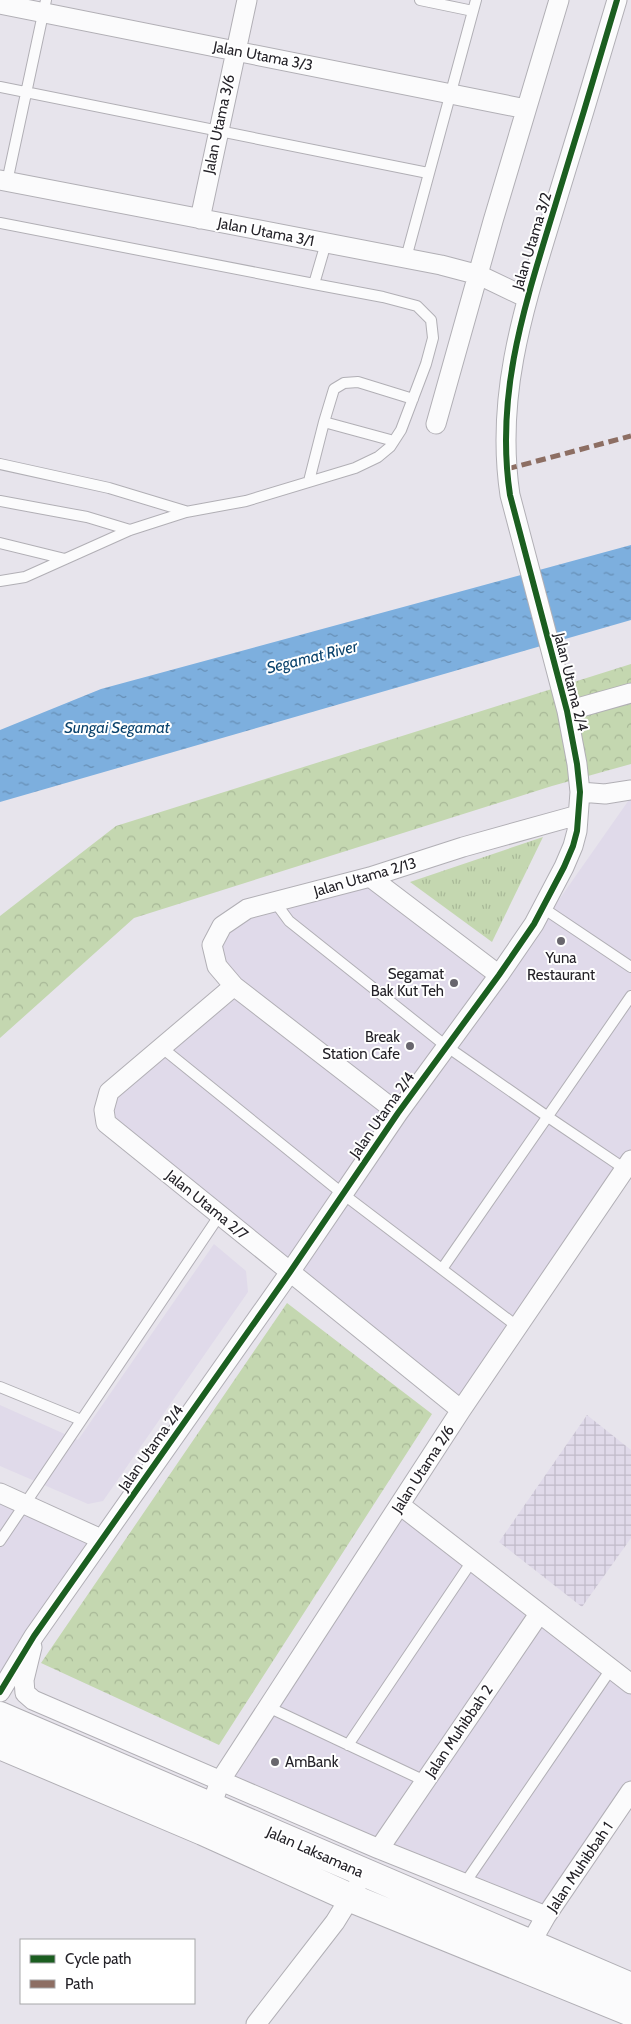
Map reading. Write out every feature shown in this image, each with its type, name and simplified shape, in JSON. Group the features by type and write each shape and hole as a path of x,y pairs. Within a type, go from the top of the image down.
{"main road":[{"name":"Jalan Laksamana","path":"0,1716 216,1793 363,1873 631,1987"},
{"name":"Jalan Laksamana","path":"0,1745 203,1831 352,1898 631,2012"}],"street":[{"name":"Jalan Utama 3/6","path":"200,219 247,0"},
{"path":"436,424 559,0"},
{"name":"Jalan Utama 3/2","path":"510,495 506,469 505,419 510,380 527,298 617,0"},
{"name":"Jalan Utama 3/3","path":"0,4 44,6 235,51 526,109"},
{"name":"Jalan Utama 3/1","path":"4,181 441,265 479,275 527,298"},
{"name":"Jalan Utama 2/4","path":"1,1685 290,1272 398,1113 534,924 573,846 580,792 565,703 510,495"},
{"path":"565,703 631,693"},
{"path":"580,792 605,794 631,790"},
{"name":"Jalan Utama 2/13","path":"398,1113 234,986 217,966 212,945 222,926 248,909 370,877 463,847 578,814"},
{"path":"370,877 499,975"},
{"name":"Jalan Utama 2/7","path":"234,986 109,1092 104,1110 106,1123 461,1410"},
{"name":"Jalan Utama 2/6","path":"203,1831 216,1793 268,1707 461,1410 628,1164"},
{"path":"0,1493 102,1539"},
{"path":"400,1505 631,1684"},
{"name":"Jalan Muhibbah 2","path":"378,1849 539,1614"},
{"path":"34,1636 30,1662 24,1680 25,1693 33,1700 216,1793 378,1849 546,1916"},
{"name":"Jalan Muhibbah 1","path":"530,1944 546,1916 631,1791"},
{"path":"256,2024 335,1922 352,1898 363,1873"}],"lane":[{"path":"420,0 473,11"},
{"path":"406,258 476,0"},
{"path":"4,181 26,92 44,6"},
{"path":"0,88 428,173"},
{"path":"0,223 383,297 417,306 431,320 433,338 426,364 401,430 390,447 378,457 355,468 246,502 186,512 130,530 24,577 0,582"},
{"path":"314,284 326,243"},
{"path":"309,481 334,389 344,383 358,382 413,399"},
{"path":"324,422 394,441"},
{"path":"0,464 109,488 186,512"},
{"path":"0,501 87,517 130,530"},
{"path":"0,543 65,559"},
{"path":"275,902 289,921 446,1046 548,1118 628,1164"},
{"path":"543,908 631,967"},
{"path":"442,1269 631,996"},
{"path":"162,1047 343,1194 518,1327"},
{"path":"0,1541 219,1216"},
{"path":"0,1387 82,1420"},
{"path":"348,1745 472,1561"},
{"path":"465,1884 611,1669"},
{"path":"268,1707 425,1781"}],"shaded area":[{"path":"631,797 631,1174 471,1410 97,1109 224,986 217,920 376,869 509,971"},
{"path":"214,1244 246,1271 248,1292 103,1501 88,1504 0,1466 0,1405 78,1440"},
{"path":"587,1415 631,1450 631,1538 582,1607 499,1542"},
{"path":"0,1486 111,1537 0,1688"},
{"path":"399,1494 631,1676 631,1804 556,1913 218,1773"}],"green space":[{"path":"631,664 631,764 552,786 134,918 0,1038 0,916 116,826"},
{"path":"543,837 492,942 410,882"},
{"path":"287,1303 432,1414 219,1745 41,1663"}],"water":[{"name":"Sungai Segamat","path":"631,545 631,620 0,802 0,730 101,689"}],"marked path":[{"path":"507,469 631,436"}],"cycle path":[{"path":"0,1692 34,1636 290,1272 398,1113 534,924 573,846 577,831 580,792 577,764 567,711 510,495 506,456 507,418 510,380 525,307 617,0"}],"place":[{"name":"Yuna Restaurant","path":"561,941"},
{"name":"Segamat Bak Kut Teh","path":"454,983"},
{"name":"Break Station Cafe","path":"410,1046"},
{"name":"AmBank","path":"275,1762"}],"water label":[{"name":"Segamat River","path":"312,657"}]}
